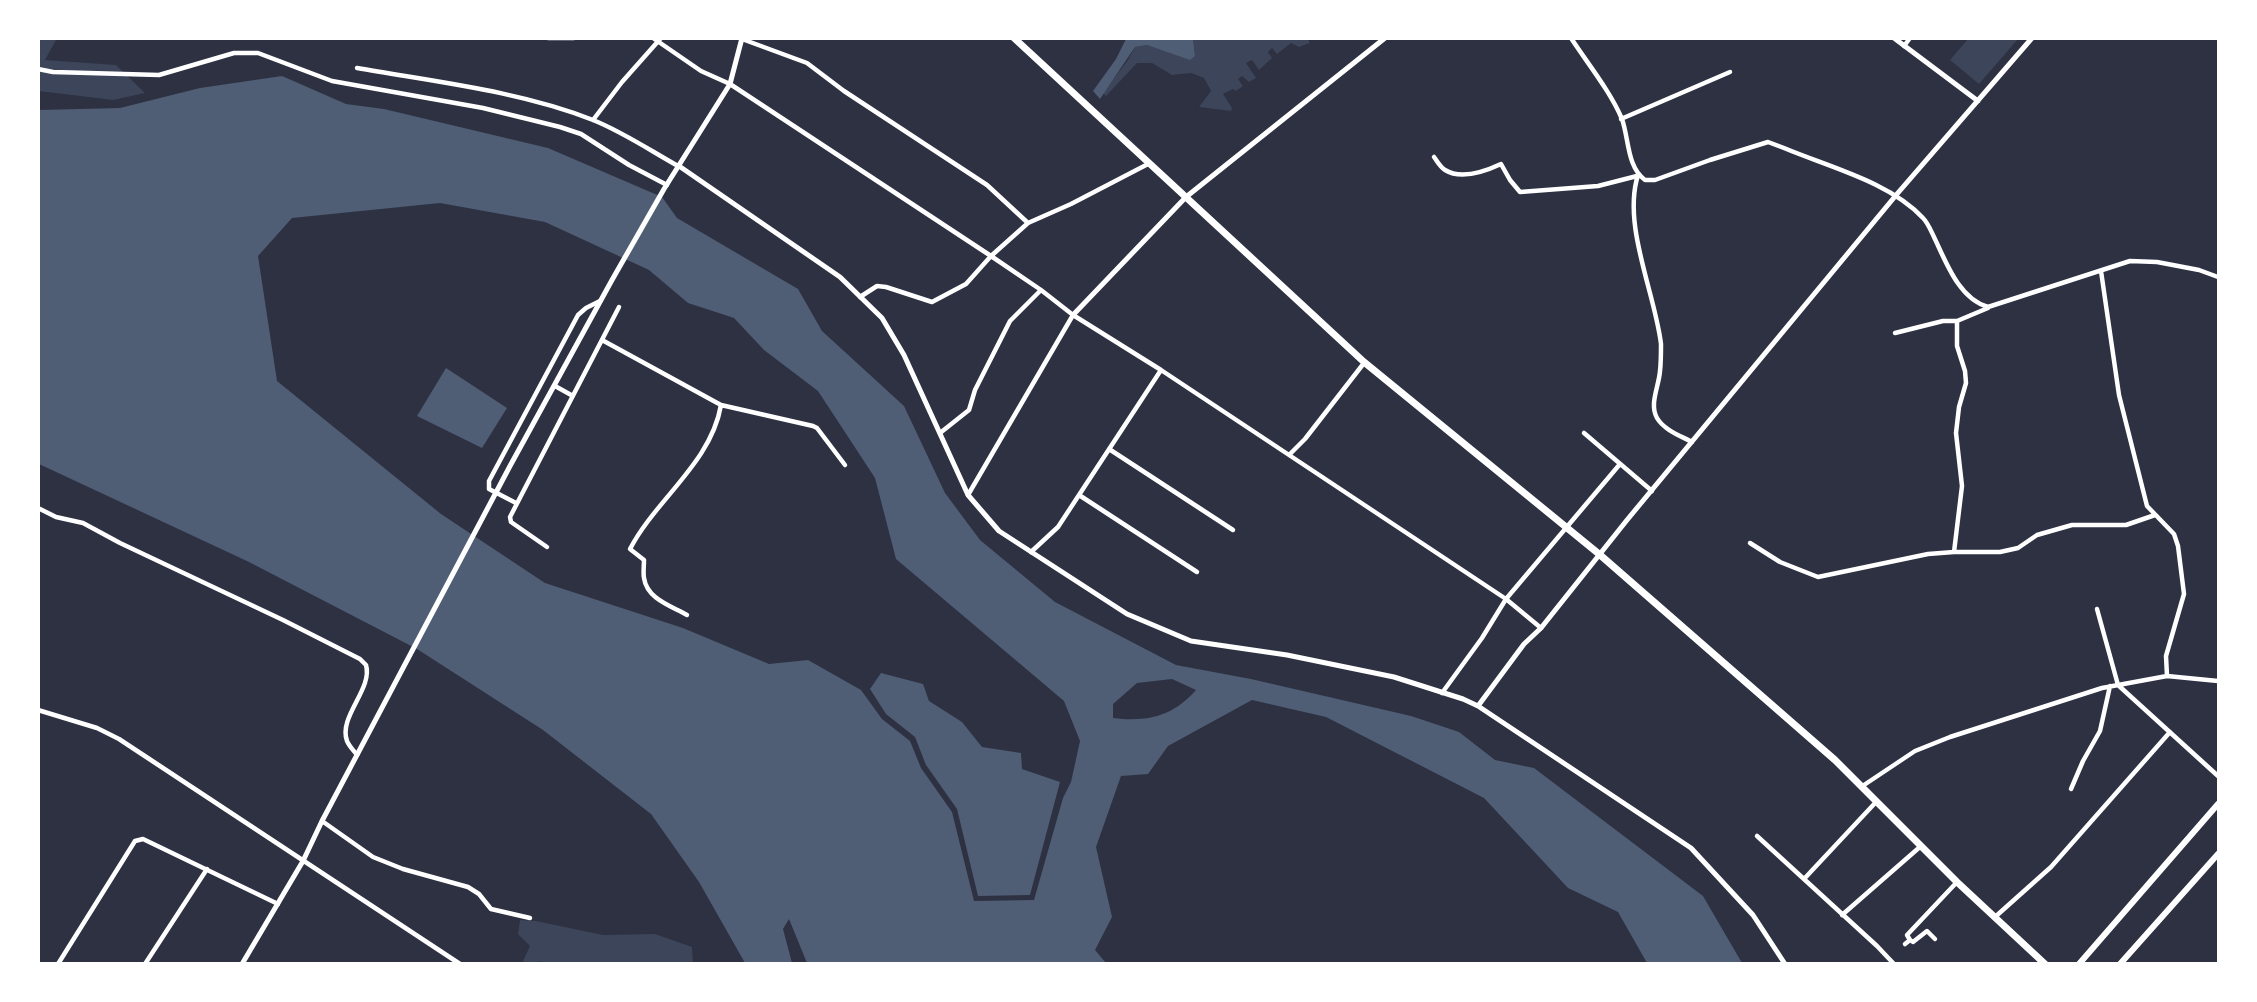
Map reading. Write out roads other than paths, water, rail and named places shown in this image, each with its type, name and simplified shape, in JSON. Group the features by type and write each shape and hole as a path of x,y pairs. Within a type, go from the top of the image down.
{"main road":[{"path":"1014,38 1364,362 1599,554 1835,760 1957,882 2045,964"},
{"path":"2079,964 2218,804"},
{"path":"2120,964 2218,854"}],"street":[{"path":"548,38 574,38"},
{"path":"653,38 701,71 730,84 991,256 1073,315 1161,370 1506,599 1541,628"},
{"path":"242,964 303,862 357,755 612,280 665,187 730,84 743,38 807,63 844,91 988,185 1028,223"},
{"path":"968,495 1073,315 1186,197 1385,38"},
{"path":"1571,38 1621,119 1635,172 1644,180 1655,180 1768,142 1897,194 1925,220 1953,274 1970,299 1978,305 1988,307"},
{"path":"1894,38 1978,101"},
{"path":"1903,46 1910,38"},
{"path":"1478,706 1524,644 1541,628 1897,194 2032,38"},
{"path":"593,120 622,82 660,41"},
{"path":"38,69 53,72 159,75 234,54 258,53 332,81 546,122 581,134 665,187"},
{"path":"357,68 510,96 593,120 679,166 839,277 881,318 904,355 968,495 999,531 1127,614 1192,641 1287,655 1394,677 1478,706 1691,848 1753,915 1785,964"},
{"path":"1621,119 1730,72"},
{"path":"1434,157 1446,171 1454,173 1482,173 1501,164 1520,192 1598,186 1638,175"},
{"path":"860,297 877,286 932,302 966,284 991,256 1028,223 1148,164"},
{"path":"1638,175 1634,189 1634,216 1661,344 1660,371 1653,403 1656,417 1664,426 1692,442"},
{"path":"1895,333 1943,321 1956,321 1988,307 2130,261 2157,261 2218,277"},
{"path":"2101,271 2119,395 2147,506 2174,534 2178,546 2184,592 2166,656 2166,676"},
{"path":"940,433 969,410 975,390 1010,321 1041,290"},
{"path":"517,503 491,490 489,481 578,315 601,300"},
{"path":"547,547 511,522 510,517 619,307"},
{"path":"1954,552 1962,476 1956,433 1959,407 1966,383 1965,370 1957,346 1956,321"},
{"path":"602,340 721,405 817,428 845,465"},
{"path":"1289,455 1364,362"},
{"path":"1031,552 1058,527 1161,370"},
{"path":"555,386 573,396"},
{"path":"687,615 658,600 649,590 643,577 644,560 630,549 695,463 716,426 721,405"},
{"path":"1584,433 1652,491"},
{"path":"1109,449 1233,530"},
{"path":"1442,693 1482,638 1506,599 1620,464"},
{"path":"1079,495 1197,572"},
{"path":"38,508 56,517 83,523 360,659 368,670 362,692 349,718 346,736 357,755"},
{"path":"1749,543 1780,562 1818,577 1928,554 2000,552 2018,548 2037,535 2072,525 2126,525 2155,515"},
{"path":"2097,609 2118,685 2218,776"},
{"path":"1861,787 1907,755 1950,737 2110,687 2166,676 2218,681"},
{"path":"2071,789 2100,731 2110,687"},
{"path":"38,710 97,728 119,739 460,964"},
{"path":"1995,917 2051,867 2170,732"},
{"path":"1804,878 1877,801"},
{"path":"322,821 373,857 403,869 468,887 479,894 491,909 530,918"},
{"path":"1758,836 1894,964"},
{"path":"58,964 135,841 144,839 278,904"},
{"path":"1842,915 1921,845"},
{"path":"145,964 207,869"},
{"path":"1935,939 1927,931 1913,942 1908,942 1907,936 1957,882"}]}
